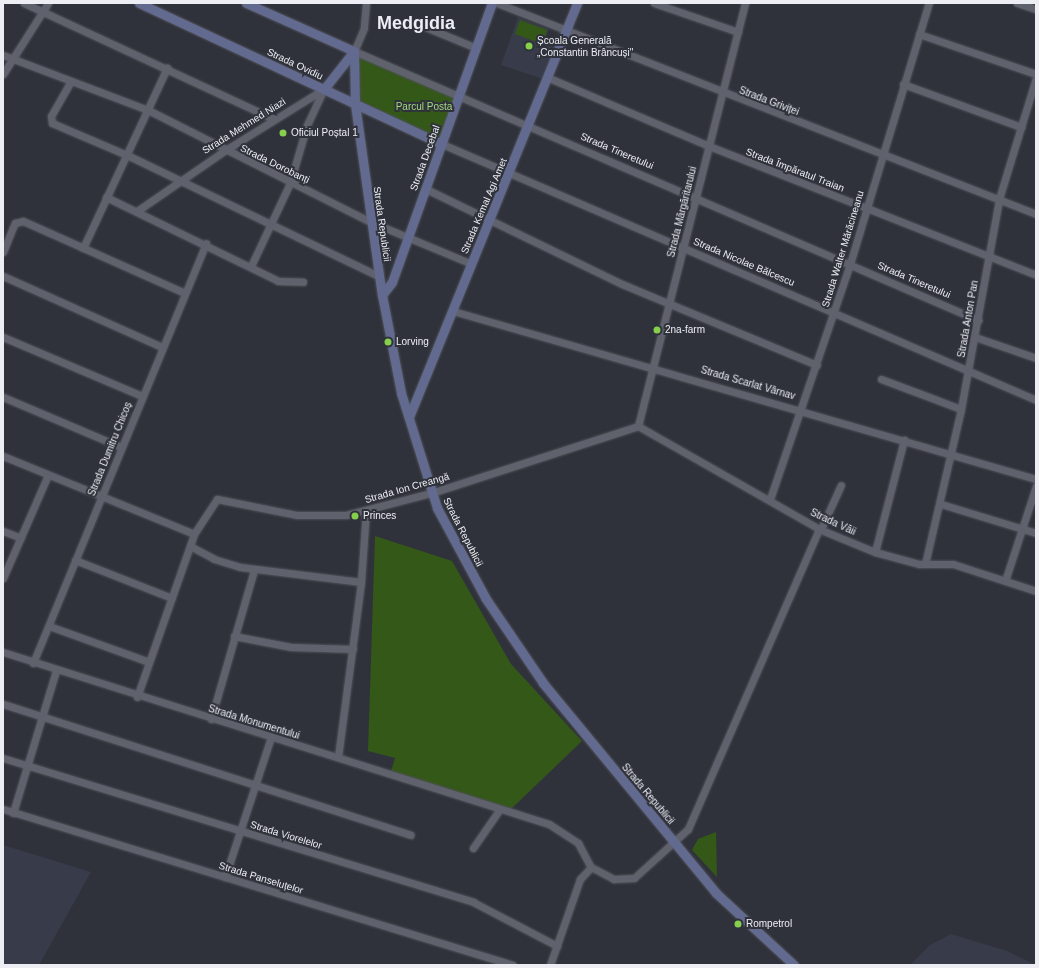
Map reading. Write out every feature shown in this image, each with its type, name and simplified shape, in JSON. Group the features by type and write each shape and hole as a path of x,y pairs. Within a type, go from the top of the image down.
{"main road":[{"name":"Strada Ovidiu","path":"139,3 442,144"},
{"name":"Strada Tineretului","path":"246,3 354,51"},
{"name":"Strada Decebal","path":"382,295 392,282 492,3"},
{"name":"Strada Kemal Agi Amet","path":"408,417 550,78 578,3"},
{"name":"Strada Mehmed Niazi","path":"324,89 354,51"},
{"name":"Strada Republicii","path":"354,51 355,104 378,276 408,417 431,493 473,576 519,648 674,842 733,910 794,965"}],"street":[{"path":"24,3 167,68 274,119"},
{"path":"3,74 48,3"},
{"name":"Strada Republicii","path":"354,51 364,28 366,3"},
{"name":"Strada Griviței","path":"497,3 722,93 1036,214"},
{"path":"654,3 738,32"},
{"name":"Strada Mărgăritarului","path":"638,426 745,3"},
{"name":"Strada Walter Mărăcineanu","path":"770,499 835,311 881,155 929,3"},
{"path":"1017,3 1036,9"},
{"path":"423,26 476,48"},
{"path":"919,34 1036,74"},
{"name":"Strada Tineretului","path":"354,51 460,95 978,320"},
{"name":"Strada Dorobanți","path":"3,55 148,110 224,151 371,222 472,264"},
{"path":"83,248 167,68"},
{"name":"Strada Împăratul Traian","path":"550,78 709,146 1036,275"},
{"name":"Strada Anton Pan","path":"925,564 941,504 969,372 990,257 998,199 1036,78"},
{"path":"70,81 51,116 52,123 127,155 269,225 378,276"},
{"path":"308,98 310,83"},
{"path":"903,84 1021,127"},
{"path":"251,266 290,183 307,125 324,89"},
{"name":"Strada Mehmed Niazi","path":"137,211 224,151 324,89"},
{"name":"Strada Nicolae Bălcescu","path":"442,144 835,311 969,372 1036,400"},
{"path":"426,189 668,304 817,365"},
{"path":"106,197 206,243 278,281 303,282"},
{"path":"3,252 15,223 23,221 185,293"},
{"name":"Strada Dumitru Chicoș","path":"33,663 206,243"},
{"path":"3,276 162,348"},
{"name":"Strada Scarlat Vârnav","path":"453,311 653,366 1036,479"},
{"path":"3,337 142,396"},
{"path":"975,337 1036,358"},
{"path":"881,379 961,409"},
{"path":"3,398 121,447"},
{"name":"Strada Ion Creangă","path":"194,534 217,499 297,515 333,516 366,510 431,493 638,426"},
{"name":"Strada Văii","path":"638,426 770,499 820,529 875,552 925,564 953,564 1036,591"},
{"path":"875,552 904,440"},
{"path":"3,456 194,534 137,697"},
{"path":"3,578 48,474"},
{"path":"550,965 580,880 591,867 614,879 629,880 688,829 840,485"},
{"path":"1005,581 1036,486"},
{"path":"941,504 1036,533"},
{"path":"338,757 361,582 366,510"},
{"path":"3,531 21,538"},
{"path":"190,546 223,563 254,570 361,582"},
{"path":"75,560 172,598"},
{"path":"211,719 254,570"},
{"path":"49,626 149,662"},
{"path":"234,636 291,647 353,649"},
{"name":"Strada Monumentului","path":"3,652 137,697 338,757 500,809 570,835 583,850 591,867"},
{"path":"13,813 56,671"},
{"path":"3,704 42,718 256,784 410,835"},
{"path":"225,877 271,737"},
{"name":"Strada Viorelelor","path":"3,758 473,902 557,946"},
{"name":"Strada Panseluțelor","path":"3,809 512,965"},
{"path":"473,848 500,809"}],"shaded area":[{"name":"Școala Generală „Constantin Brâncuși\"","path":"518,17 549,29 543,43 558,49 546,80 501,65"},
{"path":"3,845 91,872 39,965 3,965"},
{"path":"951,934 1007,951 1036,965 910,965 930,945"}],"green space":[{"path":"520,20 547,30 542,44 515,34"},
{"name":"Parcul Posta","path":"354,51 460,95 442,144 355,104"},
{"path":"375,536 452,561 511,664 582,741 510,810 391,771 395,758 368,751"},
{"path":"716,832 717,877 692,850 698,839"}],"place":[{"name":"Școala Generală „Constantin Brâncuși\"","path":"529,46"},
{"name":"Oficiul Poștal 1","path":"283,133"},
{"name":"2na-farm","path":"657,330"},
{"name":"Lorving","path":"388,342"},
{"name":"Princes","path":"355,516"},
{"name":"Rompetrol","path":"738,924"}],"district":[{"name":"Medgidia","path":"416,23"}]}
